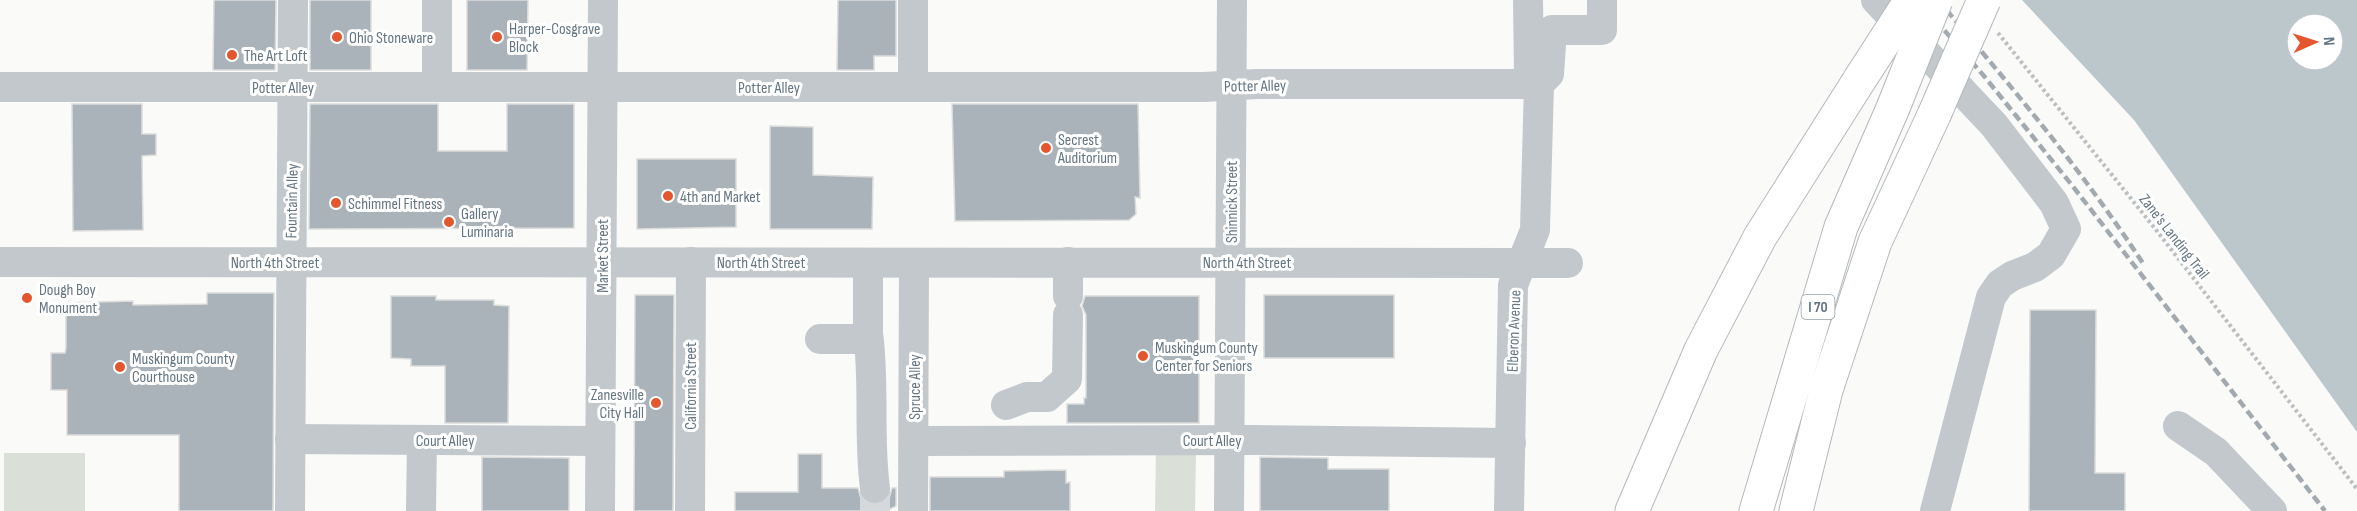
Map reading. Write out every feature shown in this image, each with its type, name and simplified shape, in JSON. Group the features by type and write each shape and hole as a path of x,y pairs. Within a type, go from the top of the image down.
{"highway":[{"path":"1632,511 1701,350 1754,247 1911,0"},
{"name":"I 70","path":"1756,511 1841,227 1893,108 1936,0"},
{"name":"I 70","path":"1796,511 1826,390 1875,242 1934,115 1988,13"}],"street":[{"name":"Fountain Alley","path":"290,511 293,0"},
{"path":"437,0 437,87"},
{"name":"Market Street","path":"600,511 603,0"},
{"path":"913,0 913,87"},
{"name":"Shinnick Street","path":"1229,511 1232,0"},
{"path":"1528,0 1529,74 1539,84 1549,74 1552,30 1602,30 1602,0"},
{"path":"1876,0 1994,125 2054,203 2066,229 2051,255 2035,267 2012,276 2000,284 1991,297 1935,511"},
{"name":"Potter Alley","path":"0,87 1539,84"},
{"name":"Elberon Avenue","path":"1509,511 1513,285 1534,230 1539,84"},
{"name":"North 4th Street","path":"0,262 1568,263"},
{"name":"California Street","path":"690,511 691,262"},
{"path":"1006,405 1027,397 1047,397 1067,379 1068,262"},
{"path":"868,263 871,458 875,488"},
{"name":"Spruce Alley","path":"913,511 914,263"},
{"path":"820,339 856,339 868,333"},
{"path":"2178,426 2216,452 2272,511"},
{"name":"Court Alley","path":"290,439 600,441"},
{"path":"422,440 422,511"},
{"name":"Court Alley","path":"914,441 1229,440 1511,443"}],"path":[{"name":"Zane's Landing Trail","path":"1988,13 2357,489"}],"shaded area":[{"path":"2022,0 2357,0 2357,432 2134,120"},
{"path":"1156,449 1196,450 1195,511 1155,511"},
{"path":"4,453 85,453 85,511 4,511"}],"building":[{"path":"214,0 276,0 275,70 213,70"},
{"name":"Ohio Stoneware","path":"310,0 371,0 371,70 310,70"},
{"name":"Harper-Cosgrave Block","path":"467,0 528,0 527,70 467,70"},
{"path":"838,0 896,0 896,56 874,56 874,70 837,70"},
{"path":"72,104 142,104 142,134 156,134 156,155 142,156 143,230 73,231"},
{"path":"310,104 438,104 438,151 507,151 507,104 574,104 574,228 309,229"},
{"name":"Secrest Auditorium","path":"952,104 1138,104 1140,198 1135,197 1136,214 1129,220 955,221"},
{"path":"770,126 813,127 813,175 873,177 872,229 770,229"},
{"path":"637,159 736,159 736,227 637,229"},
{"path":"207,293 274,293 273,511 179,511 179,435 67,435 67,390 51,390 51,353 65,353 66,348 66,303 133,301 133,305 207,304"},
{"name":"Zanesville City Hall","path":"635,295 674,295 673,511 634,511"},
{"path":"1264,295 1394,295 1394,358 1264,358"},
{"path":"391,296 436,296 436,300 494,300 494,305 509,306 508,423 445,423 445,366 411,366 411,359 391,358"},
{"name":"Muskingum County Center for Seniors","path":"1085,296 1199,296 1199,423 1067,423 1067,404 1084,404 1084,398 1086,398 1086,315 1082,306"},
{"path":"2030,310 2096,310 2095,473 2125,473 2125,511 2029,511"},
{"path":"798,454 822,454 822,488 858,488 861,499 876,505 886,502 892,488 896,488 896,506 886,511 735,511 735,492 798,492"},
{"path":"482,457 569,458 569,511 482,511"},
{"path":"1260,457 1328,458 1328,469 1389,469 1389,511 1260,511"},
{"path":"1066,470 1066,483 1070,482 1070,511 930,511 930,477 1004,477 1004,471"}],"tunnel":[{"path":"875,488 875,511"}],"railway":[{"path":"1918,0 1984,76 2071,184 2325,511"},
{"path":"1938,0 2071,162 2144,265"}],"place":[{"name":"Ohio Stoneware","path":"337,37"},
{"name":"Harper-Cosgrave Block","path":"497,37"},
{"name":"The Art Loft","path":"232,55"},
{"name":"Secrest Auditorium","path":"1046,148"},
{"name":"4th and Market","path":"668,196"},
{"name":"Schimmel Fitness","path":"336,203"},
{"name":"Gallery Luminaria","path":"449,222"},
{"name":"Dough Boy Monument","path":"27,298"},
{"name":"Muskingum County Center for Seniors","path":"1143,356"},
{"name":"Muskingum County Courthouse","path":"120,367"},
{"name":"Zanesville City Hall","path":"656,403"}]}
